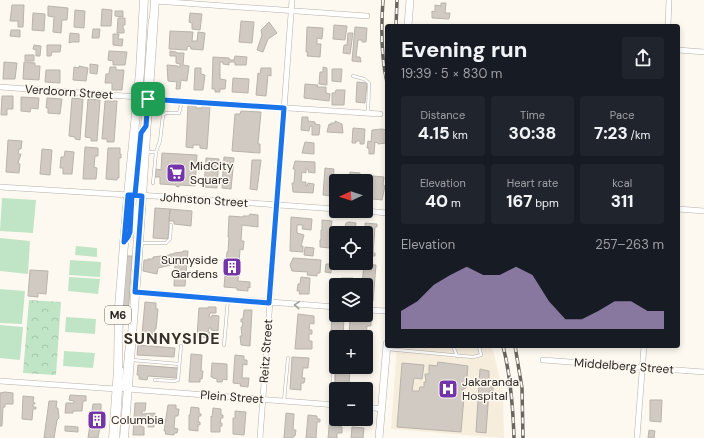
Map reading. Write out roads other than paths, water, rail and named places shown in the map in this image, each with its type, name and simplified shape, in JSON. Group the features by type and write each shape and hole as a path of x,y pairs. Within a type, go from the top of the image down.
{"main road":[{"name":"M6","path":"124,438 139,243 134,195 138,97 148,0"},
{"name":"M6","path":"113,438 119,307 125,241 144,152 144,128 148,99 148,0"},
{"path":"408,24 410,0"},
{"path":"134,195 144,128"},
{"path":"379,438 387,348"}],"street":[{"path":"148,0 367,16"},
{"name":"Reitz Street","path":"260,438 292,0"},
{"path":"668,24 669,0"},
{"path":"680,50 704,52"},
{"name":"Verdoorn Street","path":"0,87 138,97"},
{"path":"148,99 380,114"},
{"name":"Johnston Street","path":"0,187 329,208"},
{"path":"680,209 704,211"},
{"path":"373,212 385,213"},
{"path":"135,292 329,307"},
{"path":"373,310 385,311"},
{"path":"637,438 644,348"},
{"name":"Middelberg Street","path":"543,360 704,372"},
{"path":"0,381 116,389"},
{"name":"Plein Street","path":"127,389 329,405"},
{"path":"373,408 382,409"}],"lane":[{"path":"144,128 148,0"},
{"path":"119,438 130,313 134,195 148,0"},
{"path":"353,76 364,78 369,83 368,113"},
{"path":"153,183 156,152 160,141 163,115 166,113 179,113 182,101"},
{"path":"144,152 156,152"},
{"path":"139,243 166,243 170,239 171,225"},
{"path":"119,438 122,379 121,312 125,241"},
{"path":"224,344 228,300"},
{"path":"154,380 178,380 181,346"},
{"path":"401,348 473,357 479,356 481,353 480,348"},
{"path":"454,348 457,356"},
{"path":"284,401 288,358"},
{"path":"130,360 179,364"}],"railway":[{"path":"383,0 382,41 385,69"},
{"path":"396,24 397,0"},
{"path":"503,348 511,392 514,438"},
{"path":"515,348 522,388 523,438"}],"place":[{"name":"MidCity Square","path":"176,173"},
{"name":"Sunnyside Gardens","path":"232,267"},
{"name":"Jakaranda Hospital","path":"448,389"},
{"name":"Columbia","path":"97,420"}],"district":[{"name":"SUNNYSIDE","path":"172,338"}]}
